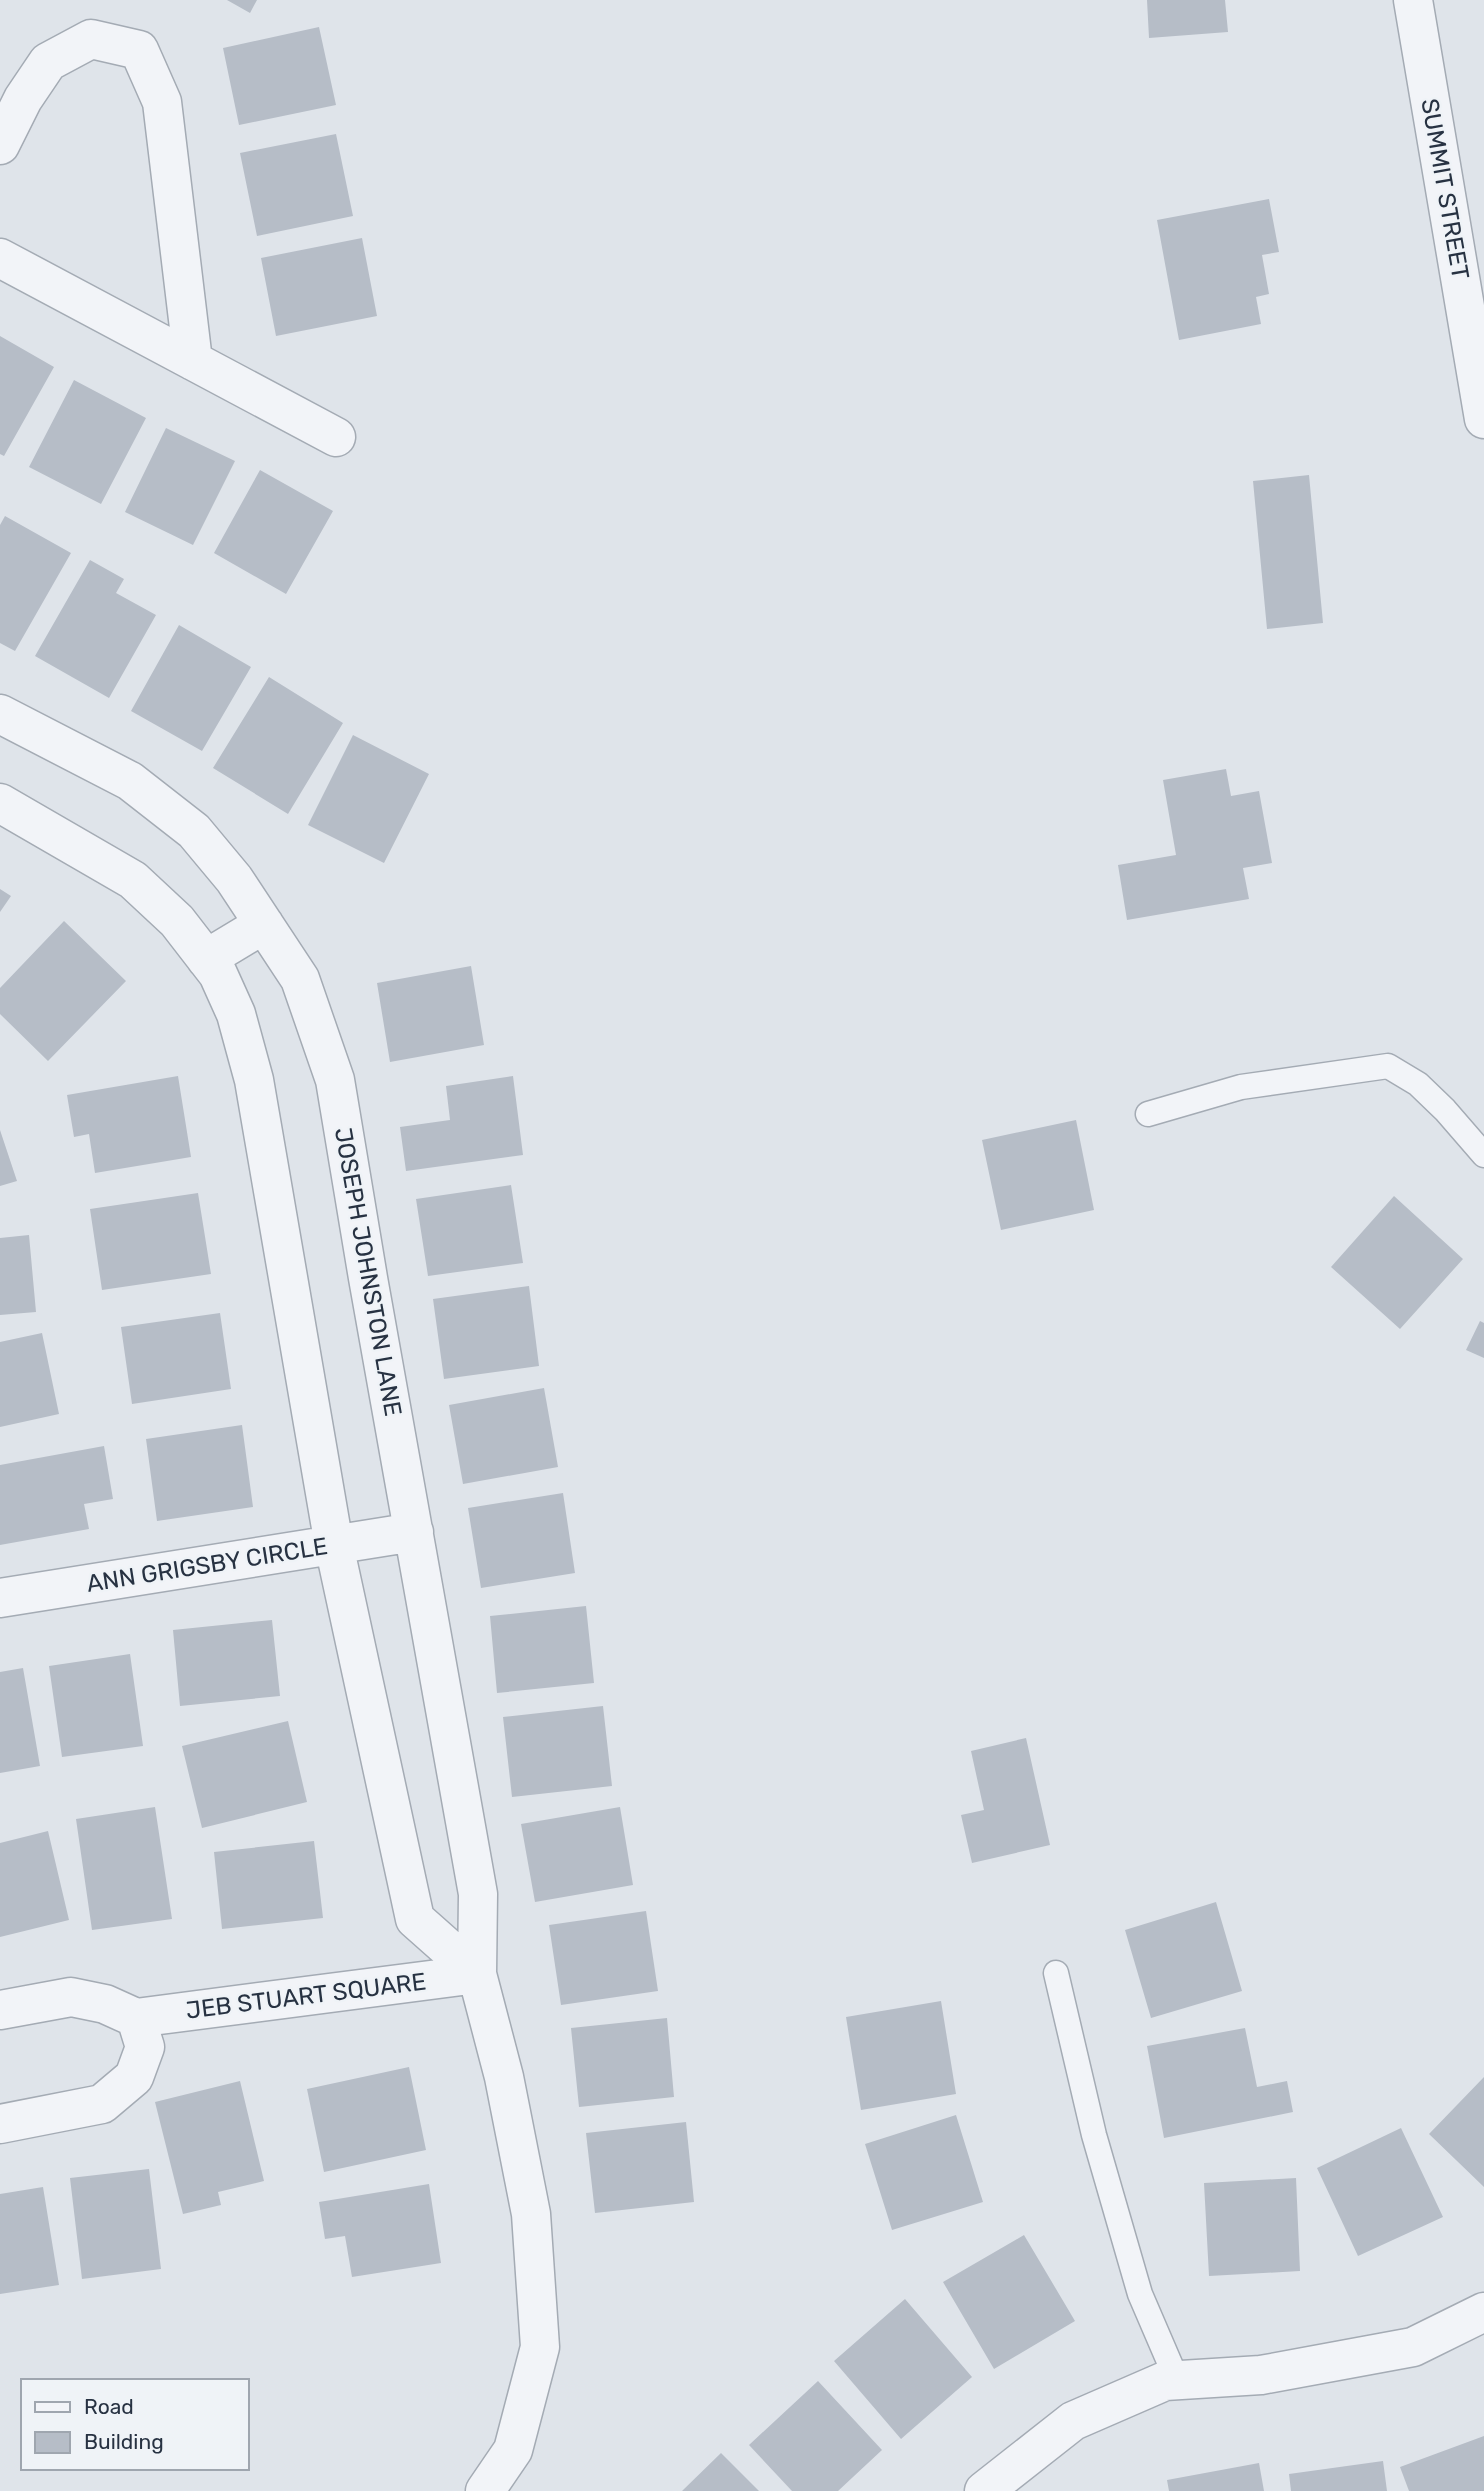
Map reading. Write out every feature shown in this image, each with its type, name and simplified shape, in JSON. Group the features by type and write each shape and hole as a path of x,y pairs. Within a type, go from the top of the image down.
{"street":[{"name":"SUMMIT STREET","path":"1413,0 1484,419"},
{"path":"0,145 23,99 48,62 91,39 139,50 162,102 192,361"},
{"path":"0,258 336,437"},
{"name":"JOSEPH JOHNSTON LANE","path":"0,714 130,781 194,831 234,879 300,979 335,1080 478,1894 477,1974 505,2077 531,2214 540,2347 513,2450 485,2491"},
{"path":"0,803 133,880 177,921 206,958 218,974 236,1014 254,1080 334,1545 415,1919 477,1974"},
{"path":"206,958 264,924"},
{"name":"ANN GRIGSBY CIRCLE","path":"0,1598 414,1532"},
{"name":"JEB STUART SQUARE","path":"136,2018 477,1974"},
{"path":"0,2010 71,1997 105,2004 136,2018 145,2047 134,2077 102,2104 0,2124"},
{"path":"984,2491 1073,2421 1165,2381 1261,2375 1413,2347 1484,2312"}],"lane":[{"path":"1148,1114 1241,1087 1388,1066 1418,1084 1484,1155"},
{"path":"1056,1973 1094,2135 1140,2294 1177,2380"}],"building":[{"path":"227,0 257,0 250,13"},
{"path":"1147,0 1225,0 1228,32 1149,38"},
{"path":"319,27 336,105 239,125 223,48"},
{"path":"336,134 353,216 257,236 240,153"},
{"path":"1269,199 1279,252 1262,255 1269,294 1256,297 1261,324 1179,340 1157,220"},
{"path":"362,238 377,316 276,336 261,258"},
{"path":"0,336 54,367 4,456 0,454"},
{"path":"74,380 146,418 101,504 29,467"},
{"path":"166,428 235,461 193,545 125,512"},
{"path":"260,470 333,511 286,594 214,553"},
{"path":"1309,475 1323,623 1267,629 1253,481"},
{"path":"5,516 71,553 15,651 0,643 0,525"},
{"path":"90,560 124,579 116,593 156,615 109,698 35,656"},
{"path":"179,625 251,667 202,751 131,711"},
{"path":"269,677 343,723 288,814 213,768"},
{"path":"353,735 429,774 384,863 308,825"},
{"path":"1226,769 1231,796 1259,791 1272,863 1243,868 1249,899 1127,920 1118,865 1176,855 1163,780"},
{"path":"0,889 11,896 0,912"},
{"path":"64,921 126,981 48,1061 0,1014 0,988"},
{"path":"471,966 484,1045 390,1062 377,983"},
{"path":"178,1076 191,1157 95,1173 89,1134 74,1137 67,1095"},
{"path":"513,1076 523,1155 406,1171 400,1127 450,1120 446,1086"},
{"path":"1076,1120 1094,1210 1001,1230 982,1140"},
{"path":"0,1130 17,1181 0,1186"},
{"path":"511,1185 523,1263 428,1276 416,1199"},
{"path":"198,1193 211,1274 102,1290 90,1209"},
{"path":"1394,1196 1463,1259 1400,1329 1331,1267"},
{"path":"29,1235 36,1312 0,1315 0,1238"},
{"path":"529,1286 539,1366 444,1379 433,1299"},
{"path":"220,1313 231,1389 132,1404 121,1327"},
{"path":"1480,1321 1484,1323 1484,1358 1466,1350"},
{"path":"42,1333 59,1414 0,1427 0,1342"},
{"path":"544,1388 558,1467 463,1484 449,1405"},
{"path":"242,1425 253,1507 157,1521 146,1439"},
{"path":"104,1446 113,1499 84,1504 89,1529 0,1545 0,1465"},
{"path":"563,1493 575,1573 481,1588 468,1508"},
{"path":"586,1606 594,1683 497,1693 490,1616"},
{"path":"272,1620 280,1696 180,1706 173,1630"},
{"path":"130,1654 143,1746 62,1757 49,1666"},
{"path":"23,1668 40,1766 0,1773 0,1672"},
{"path":"603,1706 612,1786 512,1797 503,1717"},
{"path":"288,1721 307,1802 202,1828 182,1746"},
{"path":"1026,1738 1050,1845 972,1863 961,1815 984,1810 971,1751"},
{"path":"155,1807 172,1919 92,1930 76,1819"},
{"path":"620,1807 633,1885 535,1902 521,1824"},
{"path":"48,1831 69,1920 0,1937 0,1843"},
{"path":"314,1841 323,1918 222,1929 214,1852"},
{"path":"1216,1902 1242,1991 1151,2018 1125,1930"},
{"path":"646,1911 658,1991 561,2005 549,1925"},
{"path":"941,2001 956,2094 861,2110 846,2017"},
{"path":"667,2018 674,2097 579,2107 571,2028"},
{"path":"1245,2028 1257,2087 1287,2081 1293,2112 1164,2138 1147,2046"},
{"path":"409,2067 426,2150 324,2172 307,2089"},
{"path":"1484,2077 1484,2187 1429,2134"},
{"path":"240,2081 264,2181 218,2192 221,2205 183,2214 155,2102"},
{"path":"956,2115 983,2202 892,2230 865,2144"},
{"path":"686,2122 694,2202 595,2213 586,2133"},
{"path":"1401,2128 1443,2217 1358,2256 1317,2168"},
{"path":"149,2169 161,2269 82,2279 70,2178"},
{"path":"1296,2178 1300,2271 1209,2276 1204,2183"},
{"path":"429,2184 441,2263 352,2277 345,2236 325,2239 319,2202"},
{"path":"43,2187 59,2285 0,2294 0,2194"},
{"path":"1024,2235 1075,2321 994,2369 943,2282"},
{"path":"905,2299 972,2377 901,2439 834,2361"},
{"path":"818,2381 882,2450 838,2491 792,2491 749,2445"},
{"path":"1484,2436 1484,2491 1409,2491 1400,2467"},
{"path":"721,2453 759,2491 682,2491"},
{"path":"1383,2461 1387,2491 1291,2491 1289,2474"},
{"path":"1259,2463 1264,2491 1169,2491 1167,2480"}]}
